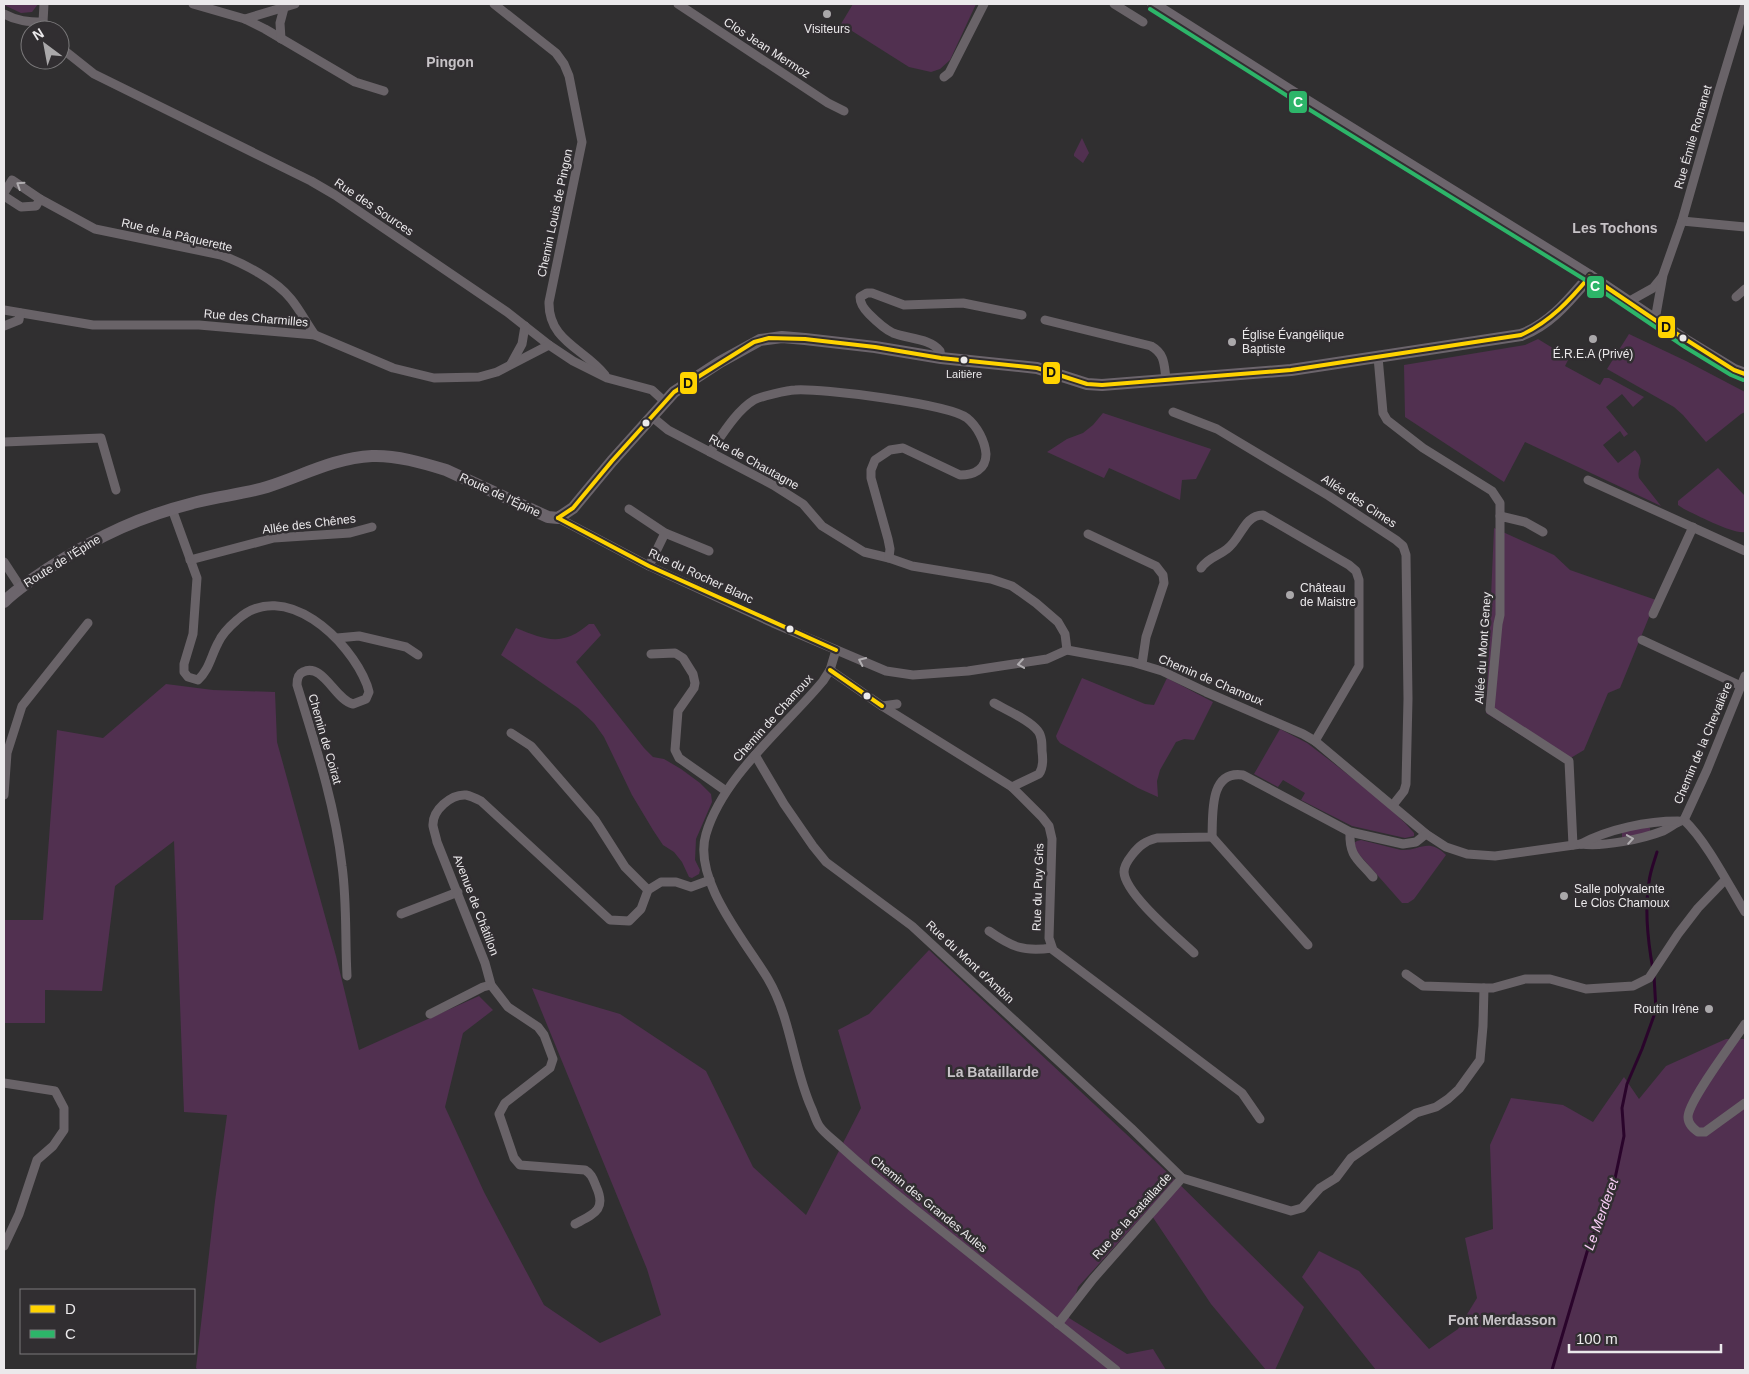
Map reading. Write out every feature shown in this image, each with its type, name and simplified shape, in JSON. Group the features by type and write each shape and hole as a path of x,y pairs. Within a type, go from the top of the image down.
{"street":[{"path":"44,4 45,20"},
{"path":"193,4 245,19 355,82 384,91"},
{"path":"245,19 296,4"},
{"name":"Chemin Louis de Pingon","path":"494,4 556,53 564,64 569,76 582,142 549,302 549,313 554,327 561,336 598,366 607,378"},
{"name":"Clos Jean Mermoz","path":"678,4 828,103 844,111"},
{"path":"944,77 948,73 984,4"},
{"path":"1114,4 1143,22"},
{"path":"1153,4 1590,276 1654,320 1734,370 1745,374"},
{"name":"Rue Émile Romanet","path":"1654,320 1663,275 1682,221 1745,5"},
{"path":"281,39 280,22 284,8"},
{"path":"4,14 20,21"},
{"name":"Rue des Sources","path":"70,55 94,74 285,168 335,195 573,361 607,378 643,386 652,390 664,400"},
{"name":"Rue de la Pâquerette","path":"40,199 36,206 21,207 4,194 12,180 40,199 95,229 233,259 258,273 290,298 315,336"},
{"path":"1682,221 1745,227"},
{"name":"Rue Émile Romanet","path":"1628,302 1653,288 1663,275"},
{"name":"Route de l'Épine","path":"4,602 21,588 87,544 144,518 172,508 267,487 329,463 373,456 401,459 446,470 548,517 558,518 573,508 664,400 720,362 754,342 769,338 805,339 941,358 1037,368 1067,378 1095,384 1291,370 1504,338 1531,331 1553,317 1590,276"},
{"path":"1736,297 1745,289"},
{"path":"941,358 940,351 932,344 894,333 880,325 862,306 860,297 863,294 872,293 904,305 946,302 1022,315"},
{"path":"972,305 980,297"},
{"name":"Rue des Charmilles","path":"4,310 93,326 199,325 315,336 393,368 434,378 480,377 497,372 549,345"},
{"path":"4,326 19,320 20,313"},
{"path":"1045,320 1151,346 1159,350 1163,357 1166,378"},
{"path":"511,364 522,344 525,326"},
{"path":"1698,347 1745,366"},
{"path":"1378,357 1383,413 1387,420 1423,448 1492,491 1500,503 1500,516 1525,522 1543,532"},
{"path":"710,452 730,423 755,400 794,390 842,393 926,405 956,412 967,417 976,427 985,447 986,456 983,466 977,472 969,475 960,475 903,448 883,453 875,460 871,470 871,478 888,539 889,558"},
{"name":"Allée des Cimes","path":"1173,412 1218,429 1330,496 1386,532 1403,546 1406,555 1408,699 1406,784 1404,791 1392,806"},
{"name":"Rue de Chautagne","path":"651,416 668,430 773,485 803,504 822,526 864,552 912,566 991,579 1012,586 1036,602 1058,622 1065,634 1067,650"},
{"path":"4,442 101,438 116,490"},
{"path":"1588,480 1745,551"},
{"name":"Chemin de Coirat","path":"172,508 197,578 193,634 184,664 184,672 192,679 198,680 204,674 218,642 239,618 252,610 270,606 284,606 313,619 337,638 369,688 366,699 358,704 348,703 314,670 304,671 299,674 297,680 320,761 338,837 342,867 347,976"},
{"path":"629,509 666,533 709,551"},
{"path":"1201,568 1210,558 1226,550 1250,519 1256,515 1264,514 1356,571 1359,580 1359,666 1315,741"},
{"name":"Allée du Mont Geney","path":"1500,516 1500,615 1490,710 1569,761 1577,844"},
{"name":"Rue du Rocher Blanc","path":"558,518 649,566 836,650"},
{"name":"Allée des Chênes","path":"190,560 274,538 350,534 372,527"},
{"path":"1653,614 1692,527"},
{"path":"649,566 666,533"},
{"path":"1088,534 1147,560 1156,566 1163,575 1164,582 1146,638 1142,664"},
{"path":"4,562 21,588"},
{"path":"4,795 7,753 22,706 88,623"},
{"path":"337,638 359,636 406,647 418,655"},
{"path":"1642,640 1741,686"},
{"path":"836,650 875,668 900,674 913,674 968,671 1028,663 1047,659 1067,650"},
{"name":"Chemin de Chamoux","path":"784,1016 769,980 723,908 710,880 703,858 703,845 712,817 726,792 755,755 803,705 830,670 836,650"},
{"name":"Chemin de Chamoux","path":"1067,650 1142,664 1278,722 1315,741 1426,834 1446,847 1467,854 1495,856 1577,844 1594,837 1637,826 1662,821 1681,821"},
{"path":"651,654 675,653 683,658 693,674 694,688 678,711 675,750 678,758 726,792"},
{"name":"Rue du Puy Gris","path":"830,670 882,706 1012,788 1042,818 1052,833 1049,938 1052,948 1058,956 1242,1093 1260,1119"},
{"name":"Chemin de la Chevalière","path":"1681,821 1707,770 1745,676"},
{"path":"994,703 1031,725 1038,730 1040,735 1043,755 1041,771 1039,774 1012,788"},
{"path":"882,706 897,704"},
{"path":"511,732 538,753 595,820 625,867 648,890 661,882 676,882 691,887 710,880"},
{"name":"Rue du Mont d'Ambin","path":"755,755 784,804 826,862 912,926 1131,1128 1182,1178"},
{"path":"1308,945 1212,837 1215,796 1222,780 1235,774 1244,775 1350,832 1403,844 1416,842 1426,834"},
{"name":"Avenue de Châtillon","path":"575,1224 596,1212 600,1204 601,1196 591,1174 585,1170 520,1165 514,1158 500,1114 505,1103 550,1068 553,1058 544,1035 538,1027 508,1007 490,985 485,963 437,842 433,824 441,807 452,798 466,795 481,801 610,920 628,921 642,909 648,890"},
{"path":"1681,821 1704,845 1745,912"},
{"path":"1350,832 1352,852 1373,877"},
{"path":"1194,953 1140,902 1128,884 1124,873 1130,857 1143,843 1149,840 1156,838 1212,837"},
{"path":"1406,974 1423,986 1493,988 1525,979 1550,979 1586,989 1633,986 1650,978 1678,934 1698,908 1725,880"},
{"path":"402,914 458,892"},
{"path":"989,931 1006,943 1024,950 1052,948"},
{"path":"430,1014 490,985"},
{"name":"Rue de la Bataillarde","path":"1058,1324 1093,1279 1182,1178 1290,1210 1302,1208 1320,1188 1336,1178 1351,1158 1416,1113 1436,1106 1448,1099 1459,1089 1480,1060 1484,988"},
{"name":"Chemin des Grandes Aules","path":"784,1016 803,1088 820,1127 868,1172 1116,1370"},
{"path":"1745,1024 1694,1100 1688,1115 1689,1123 1698,1132 1705,1132 1745,1103"},
{"path":"4,1083 55,1091 64,1108 64,1130 53,1146 37,1160 19,1214 4,1246"}],"shaded area":[{"path":"4,4 38,4 32,12 21,13"},
{"path":"853,4 976,4 950,60 940,69 931,72 909,67 841,24"},
{"path":"1082,138 1089,153 1083,163 1074,156"},
{"path":"1629,334 1745,392 1745,412 1706,442 1674,407 1607,369"},
{"path":"1538,339 1569,358 1565,366 1600,385 1604,378 1609,378 1644,397 1633,407 1622,394 1606,407 1628,434 1624,437 1620,431 1603,445 1618,463 1635,450 1641,461 1639,478 1661,506 1525,442 1504,482 1405,417 1404,365 1525,345"},
{"path":"1103,413 1211,449 1196,479 1182,480 1180,500 1109,468 1104,478 1047,452 1067,439 1083,433"},
{"path":"1718,468 1745,496 1745,532 1723,527 1678,505 1678,501"},
{"path":"1494,528 1554,555 1570,570 1656,600 1620,688 1608,693 1584,750 1564,762 1486,713"},
{"path":"589,624 594,624 601,635 576,662 653,757 664,759 681,769 711,794 712,802 696,839 695,860 700,870 699,874 692,878 689,877 682,862 674,852 663,845 653,830 632,795 604,737 594,723 578,708 501,655 516,628 536,636 562,639"},
{"path":"1082,678 1145,704 1154,705 1167,678 1213,702 1194,740 1184,739 1176,742 1160,770 1157,781 1158,797 1138,788 1060,743 1057,739 1056,736"},
{"path":"166,684 213,690 275,692 277,742 336,956 359,1050 479,996 493,1010 463,1033 445,1107 484,1192 544,1305 600,1343 661,1315 647,1269 532,988 620,1014 706,1071 753,1167 806,1215 861,1108 838,1030 869,1014 929,950 1170,1175 1304,1307 1275,1370 1266,1370 1211,1304 1148,1210 1078,1287 1069,1318 1127,1354 1153,1349 1166,1370 198,1370 196,1368 227,1115 184,1112 174,841 115,886 102,991 45,990 45,1023 4,1023 4,920 43,920 57,730 103,738"},
{"path":"1280,729 1307,743 1384,803 1405,823 1414,833 1414,836 1405,838 1352,826 1301,800 1305,793 1283,780 1278,787 1254,774"},
{"path":"1645,826 1650,828 1650,831 1622,838 1622,832"},
{"path":"1361,840 1401,850 1429,846 1440,850 1446,855 1414,899 1408,903 1402,903 1357,852 1354,843"},
{"path":"1726,1039 1745,1039 1745,1370 1376,1370 1302,1277 1319,1251 1359,1271 1429,1349 1458,1329 1477,1298 1465,1238 1493,1229 1490,1145 1511,1098 1563,1105 1593,1122 1624,1077 1639,1099 1666,1066"}],"waterway":[{"name":"Le Merderet","path":"1653,970 1648,937 1647,904 1651,871 1657,852"},
{"name":"Le Merderet","path":"1552,1370 1590,1242 1613,1188 1624,1136 1622,1108 1627,1084 1656,1010 1654,976"}],"transit line":[{"name":"C","path":"1150,9 1587,281 1685,347 1731,375 1743,380"},
{"name":"D","path":"1590,276 1734,370 1745,374"},
{"name":"D","path":"558,518 573,508 674,392 754,342 769,338 805,339 875,347 941,358 1037,368 1087,384 1102,385 1291,370 1521,335 1541,324 1559,310 1590,276"},
{"name":"D","path":"558,518 649,566 836,650"},
{"name":"D","path":"830,670 882,706"}],"place":[{"name":"Visiteurs","path":"827,14"},
{"name":"É.R.E.A (Privé)","path":"1593,339"},
{"name":"Église Évangélique Baptiste","path":"1232,342"},
{"name":"Laitière","path":"964,360"},
{"name":"Château de Maistre","path":"1290,595"},
{"name":"Salle polyvalente Le Clos Chamoux","path":"1564,896"},
{"name":"Routin Irène","path":"1709,1009"}],"district":[{"name":"Pingon","path":"450,62"},
{"name":"Les Tochons","path":"1615,228"},
{"name":"La Bataillarde","path":"993,1072"},
{"name":"Font Merdasson","path":"1502,1320"}]}
